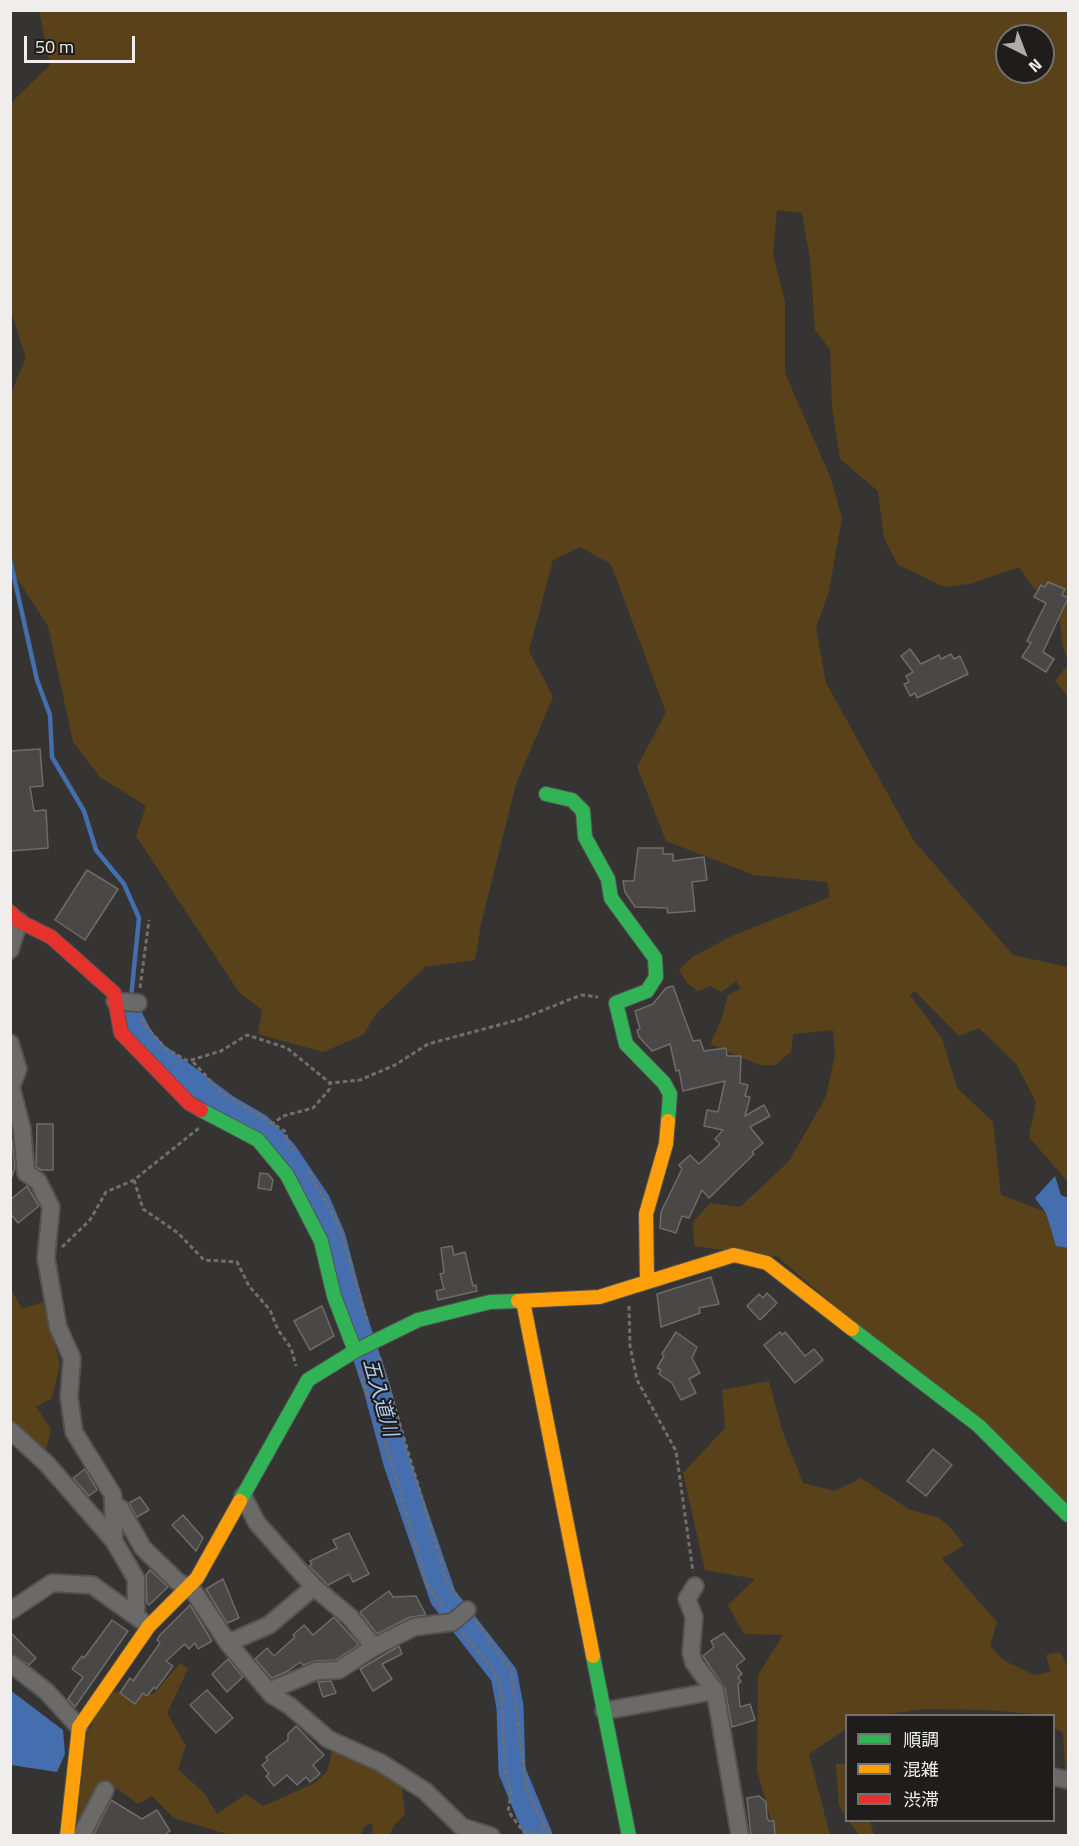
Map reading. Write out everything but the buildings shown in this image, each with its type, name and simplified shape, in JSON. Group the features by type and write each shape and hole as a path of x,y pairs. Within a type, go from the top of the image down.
{"street":[{"path":"546,794 572,800 583,811 585,837 608,879 611,897 655,958 656,977 647,991 616,1003 626,1044 664,1083 670,1094 666,1144 646,1214 647,1280"},
{"path":"10,950 14,916 51,937 114,993 121,1033 189,1103 258,1140 287,1175 321,1241 334,1296 355,1351"},
{"path":"115,1001 138,1003"},
{"path":"10,1043 18,1068 11,1084 22,1129 26,1173 38,1181 51,1207 46,1258 58,1327 72,1358 69,1397 74,1432 113,1495 116,1506 114,1541"},
{"path":"67,1836 79,1727 142,1621 197,1578 308,1380 355,1351 418,1320 490,1302 599,1297 647,1280 734,1255 767,1263 979,1426 1068,1515"},
{"path":"523,1301 629,1836"},
{"path":"10,1430 47,1464 114,1541 136,1579 142,1621"},
{"path":"243,1496 257,1523 314,1587 350,1617 374,1647"},
{"path":"116,1506 143,1548 177,1581 188,1587 228,1642 268,1691 328,1739 381,1763 425,1791 462,1827 491,1836"},
{"path":"10,1611 52,1583 92,1586 142,1621"},
{"path":"695,1586 687,1599 693,1617 691,1653 694,1664 715,1691 741,1836"},
{"path":"228,1642 269,1625 314,1587"},
{"path":"268,1691 316,1671 339,1670 374,1647 414,1627 453,1622 467,1610"},
{"path":"10,1663 46,1691 79,1727"},
{"path":"604,1711 715,1691"},
{"path":"81,1836 105,1790"}],"path":[{"path":"148,920 138,1003 144,1024 165,1048 188,1061 221,1051 247,1035 287,1048 330,1083 360,1080 396,1065 428,1044 521,1019 581,995 608,998 616,1003"},
{"path":"272,1124 283,1116 313,1108 328,1090 330,1083"},
{"path":"46,1258 53,1256 90,1220 106,1192 134,1180 211,1115"},
{"path":"134,1180 143,1209 178,1233 204,1260 237,1262 249,1286 270,1310 278,1330 291,1348 299,1375 308,1380"},
{"path":"629,1286 630,1346 637,1380 676,1451 695,1586"},
{"path":"375,1341 447,1582 511,1670 527,1790 549,1836"},
{"path":"355,1351 366,1392 375,1407 427,1584 453,1622 492,1668 501,1688 505,1770 511,1794 508,1811 526,1835 544,1826"}],"shaded area":[{"path":"39,11 1068,11 1068,662 1059,618 1065,593 1046,584 1035,590 1019,567 970,584 945,587 898,565 884,538 878,491 840,459 832,407 830,349 815,330 810,259 802,213 777,210 773,255 785,301 785,373 831,479 842,518 829,591 816,628 826,683 914,841 1013,955 1068,967 1068,1182 1029,1137 1036,1102 1016,1064 979,1028 959,1036 915,991 910,995 942,1038 957,1088 993,1122 1001,1195 1046,1212 1056,1246 1068,1248 1068,1506 778,1257 694,1246 693,1222 710,1203 740,1207 789,1161 826,1097 835,1055 833,1030 793,1034 791,1052 775,1065 759,1065 710,1044 721,1021 728,995 741,988 736,981 721,992 710,986 698,991 687,983 679,970 692,957 734,935 830,897 827,882 754,875 666,841 637,767 666,712 611,564 580,547 553,560 529,651 553,697 516,784 481,924 475,960 425,967 376,1014 363,1035 323,1052 258,1034 262,1010 239,992 136,836 146,806 100,777 73,742 48,626 11,569 11,393 26,358 11,311 11,103 50,65"},
{"path":"1068,664 1068,697 1055,681"},
{"path":"10,1287 22,1309 43,1302 60,1364 52,1398 36,1407 51,1429 46,1450 11,1432"},
{"path":"769,1381 782,1430 803,1483 835,1491 861,1478 910,1510 937,1517 949,1526 964,1545 942,1559 997,1622 990,1646 1003,1660 1034,1675 1051,1672 1046,1655 1060,1652 1068,1666 1068,1771 1065,1770 1063,1733 1055,1729 1055,1714 923,1709 891,1714 845,1714 845,1730 809,1754 830,1835 775,1835 757,1770 758,1675 783,1635 744,1634 728,1605 755,1579 705,1570 683,1473 725,1428 722,1390"},
{"path":"180,1663 188,1669 167,1713 186,1746 178,1769 204,1793 217,1814 246,1794 263,1806 315,1783 327,1772 334,1744 401,1781 405,1814 393,1827 390,1835 373,1835 372,1823 364,1827 362,1835 230,1835 174,1818 152,1796 138,1804 118,1789 101,1783 76,1832 86,1738 105,1691 154,1694"},
{"path":"836,1764 845,1764 845,1815 839,1805"},
{"path":"850,1822 870,1822 874,1835 859,1835"}],"water":[{"path":"1055,1176 1061,1195 1068,1198 1068,1248 1056,1246 1046,1213 1035,1198"},
{"path":"10,1690 63,1730 65,1754 57,1772 11,1765"}],"waterway":[{"path":"10,559 37,680 50,715 52,757 84,811 96,850 124,884 139,918 131,998"},
{"name":"五入道川","path":"129,1017 141,1040 155,1055 228,1109 259,1127 284,1153 317,1202 332,1237 397,1463 443,1597 504,1675 510,1707 512,1771 539,1836"}],"traffic: fast":[{"path":"546,794 572,800 583,811 585,837 608,879 611,898 655,958 656,977 647,991 616,1003 626,1044 664,1083 670,1094 668,1121"},
{"path":"201,1110 258,1140 287,1175 321,1241 334,1296 355,1351"},
{"path":"240,1501 308,1380 355,1351 418,1320 490,1302 518,1301"},
{"path":"852,1329 979,1426 1068,1515"},
{"path":"593,1656 629,1836"}],"traffic: slow":[{"path":"647,1280 646,1214 666,1144 668,1121"},
{"path":"518,1301 599,1297 734,1255 767,1263 852,1329"},
{"path":"523,1301 593,1656"},
{"path":"67,1836 79,1727 149,1626 197,1578 240,1501"}],"traffic: jam":[{"path":"10,912 19,921 51,937 114,993 121,1033 189,1103 201,1110"}]}
